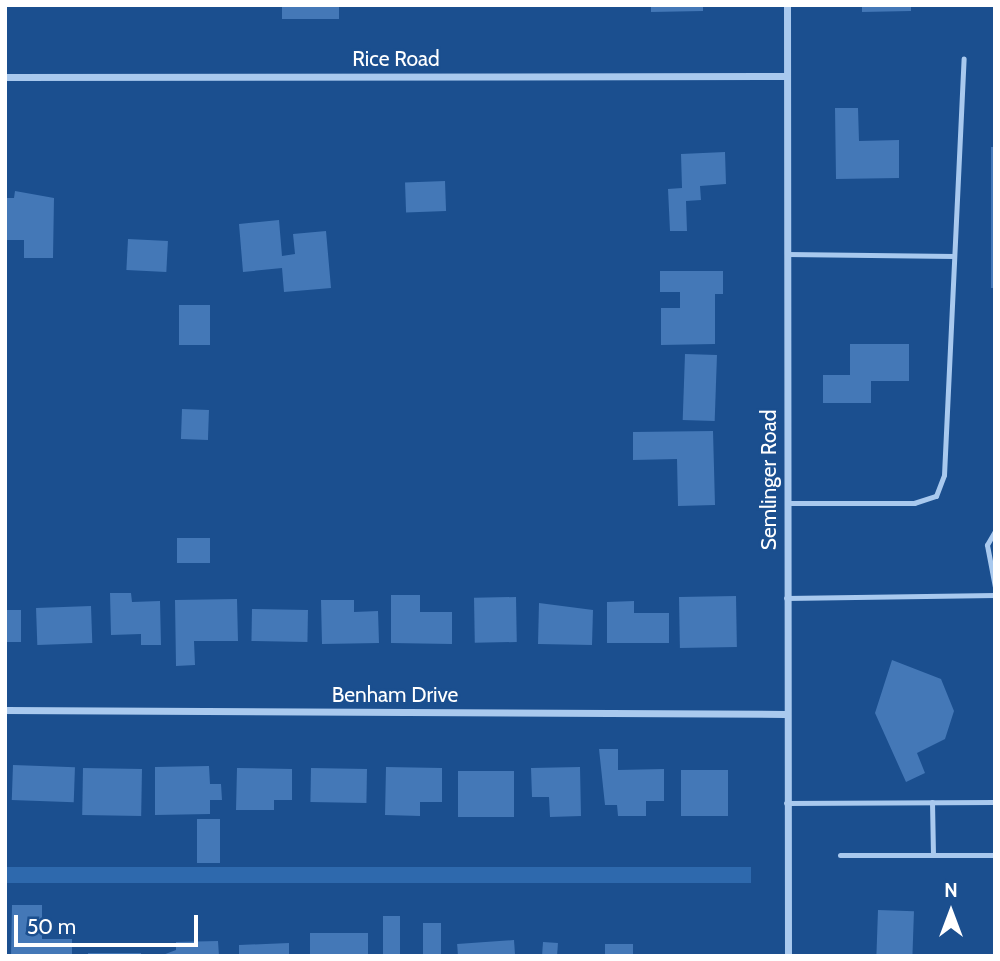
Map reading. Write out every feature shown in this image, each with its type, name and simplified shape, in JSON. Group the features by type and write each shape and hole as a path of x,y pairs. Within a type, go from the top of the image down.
{"street":[{"name":"Semlinger Road","path":"787,5 785,714 788,956"},
{"name":"Rice Road","path":"5,76 787,76"},
{"name":"Benham Drive","path":"5,710 785,714"}],"lane":[{"path":"787,503 914,503 936,496 944,475 964,58"},
{"path":"787,254 954,256"},
{"path":"995,531 987,545 995,587"},
{"path":"786,598 995,595"},
{"path":"932,802 933,855"},
{"path":"786,803 995,802"},
{"path":"840,855 995,855"}],"shaded area":[{"path":"5,867 751,867 751,883 5,883"}],"building":[{"path":"282,5 339,5 339,19 282,19"},
{"path":"651,5 703,5 703,11 651,12"},
{"path":"862,5 911,5 911,11 862,12"},
{"path":"835,108 858,108 859,141 899,140 899,178 836,179"},
{"path":"991,147 995,147 995,288 991,288"},
{"path":"725,152 726,184 700,186 701,200 686,201 687,231 670,231 668,189 682,188 681,154"},
{"path":"445,181 446,211 406,212 405,182"},
{"path":"15,191 54,198 53,258 24,258 24,240 5,240 5,198 14,198"},
{"path":"279,220 282,256 295,254 293,234 326,231 331,288 284,292 282,268 243,272 239,224"},
{"path":"128,239 168,241 166,272 126,270"},
{"path":"660,271 723,271 723,294 715,294 715,344 661,345 661,308 680,308 680,292 660,292"},
{"path":"179,305 210,305 210,345 179,345"},
{"path":"850,344 909,344 909,381 871,381 871,403 823,403 823,375 850,375"},
{"path":"685,354 717,355 715,421 683,420"},
{"path":"182,409 209,410 208,440 181,439"},
{"path":"713,431 715,505 678,506 677,459 633,460 633,432"},
{"path":"177,538 210,538 210,563 177,563"},
{"path":"110,593 131,593 132,602 160,601 161,645 141,645 141,634 111,635"},
{"path":"391,595 420,595 420,612 452,612 452,644 391,643"},
{"path":"736,596 737,647 680,648 679,597"},
{"path":"516,597 517,642 475,643 474,598"},
{"path":"237,599 238,641 194,641 195,665 176,666 175,600"},
{"path":"321,600 354,600 354,612 378,611 379,643 322,644"},
{"path":"634,601 634,613 669,613 669,643 607,643 607,602"},
{"path":"539,603 593,610 592,645 538,644"},
{"path":"91,606 92,643 37,645 36,608"},
{"path":"252,609 308,610 307,642 251,641"},
{"path":"5,610 21,610 21,642 5,642"},
{"path":"892,660 941,679 954,711 945,739 917,753 925,773 906,782 875,713"},
{"path":"599,749 618,749 618,770 664,769 664,801 646,801 646,816 618,816 617,805 605,805"},
{"path":"13,765 75,767 74,802 12,800"},
{"path":"209,766 210,784 221,784 222,800 210,800 210,814 155,815 155,767"},
{"path":"386,767 442,768 442,802 420,802 420,816 385,815"},
{"path":"580,767 581,816 550,817 549,797 532,797 531,768"},
{"path":"83,768 142,769 141,816 82,815"},
{"path":"237,768 292,769 292,800 274,800 274,810 236,810"},
{"path":"311,768 367,769 366,803 310,802"},
{"path":"681,770 728,770 728,816 681,816"},
{"path":"458,771 514,771 514,817 458,817"},
{"path":"197,819 220,819 220,863 197,863"},
{"path":"12,905 42,905 42,939 72,939 72,956 11,956"},
{"path":"878,910 914,911 912,956 876,956"},
{"path":"383,916 400,916 400,956 383,956"},
{"path":"423,923 441,923 441,956 423,956"},
{"path":"310,933 368,933 368,956 310,956"},
{"path":"514,940 515,956 458,956 457,944"},
{"path":"218,941 219,956 160,956 176,950 176,942"},
{"path":"543,942 558,943 557,956 542,956"},
{"path":"289,943 289,956 239,956 239,945"},
{"path":"605,944 633,944 633,956 605,956"},
{"path":"88,953 141,953 141,956 88,956"}]}
